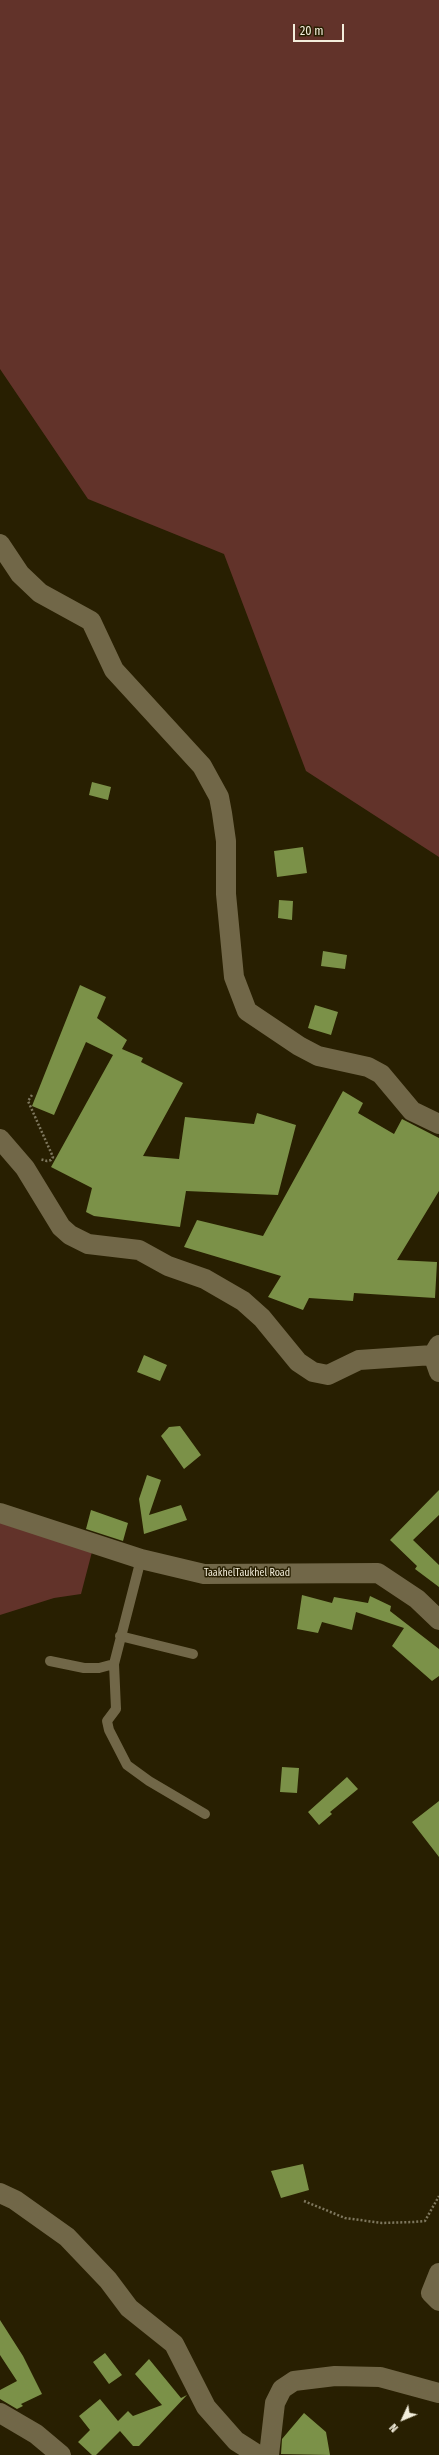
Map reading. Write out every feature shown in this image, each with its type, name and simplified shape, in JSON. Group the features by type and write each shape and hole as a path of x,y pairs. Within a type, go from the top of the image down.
{"street":[{"path":"0,544 20,574 40,593 91,620 114,670 202,766 219,797 226,841 226,894 234,977 247,1011 299,1046 318,1056 368,1067 381,1074 412,1111 439,1124"},
{"path":"0,1139 25,1168 61,1227 70,1235 88,1244 139,1250 168,1266 205,1279 243,1301 266,1323 298,1362 312,1372 328,1375 359,1360 437,1358"},
{"name":"TaakhelTaukhel Road","path":"0,1513 141,1559 204,1574 378,1572 417,1600 439,1620"},
{"path":"0,2193 15,2200 67,2237 108,2280 129,2308 174,2344 206,2407 236,2441 258,2455"},
{"path":"439,2273 431,2293 439,2301"},
{"path":"269,2455 275,2403 282,2389 294,2381 335,2376 380,2377 439,2393"},
{"path":"0,2413 36,2434 61,2455"}],"lane":[{"path":"141,1559 114,1664 116,1709 107,1721 109,1730 127,1765 149,1781 205,1814"},
{"path":"120,1636 193,1654"},
{"path":"50,1661 84,1668 99,1668 114,1664"}],"path":[{"path":"32,1095 28,1102 52,1151 53,1157 51,1160 47,1161"},
{"path":"304,2201 345,2218 382,2224 424,2221 439,2196"}],"shaded area":[{"path":"0,0 439,0 439,857 306,771 224,554 88,499 0,369"},
{"path":"0,1518 93,1548 81,1594 54,1598 0,1615"}],"building":[{"path":"92,782 111,787 108,800 89,795"},
{"path":"303,847 307,873 277,877 274,851"},
{"path":"279,900 293,901 292,920 278,918"},
{"path":"323,951 347,955 345,969 321,966"},
{"path":"80,985 106,997 97,1018 127,1040 122,1049 143,1058 141,1062 183,1083 143,1156 179,1159 185,1117 254,1124 257,1113 296,1125 278,1195 186,1191 180,1227 94,1216 86,1212 92,1188 51,1167 113,1055 86,1042 54,1115 32,1106"},
{"path":"315,1005 338,1012 331,1035 308,1028"},
{"path":"343,1091 363,1103 358,1113 394,1134 402,1119 439,1138 439,1191 397,1260 437,1262 435,1298 354,1293 353,1301 309,1298 303,1310 268,1297 281,1276 184,1247 197,1220 263,1236"},
{"path":"144,1355 167,1365 160,1381 137,1372"},
{"path":"180,1426 201,1455 184,1469 161,1436 169,1427"},
{"path":"147,1475 161,1480 149,1515 181,1505 187,1520 144,1534 139,1499"},
{"path":"439,1490 439,1515 413,1540 439,1565 439,1587 415,1569 417,1566 390,1540"},
{"path":"91,1510 128,1523 123,1541 86,1529"},
{"path":"302,1595 332,1603 334,1597 368,1603 370,1596 391,1606 390,1611 439,1649 439,1676 432,1681 392,1646 404,1628 356,1612 352,1630 322,1622 318,1633 297,1629"},
{"path":"282,1767 299,1768 297,1793 280,1792"},
{"path":"347,1777 358,1789 330,1812 332,1814 319,1825 308,1812"},
{"path":"439,1801 439,1857 412,1822"},
{"path":"303,2164 309,2190 281,2198 271,2171"},
{"path":"0,2320 23,2356 42,2394 21,2404 23,2406 17,2409 0,2399 0,2390 17,2381 0,2355"},
{"path":"105,2353 122,2375 109,2384 93,2362"},
{"path":"149,2359 181,2398 187,2395 139,2446 133,2446 120,2431 96,2455 92,2455 78,2442 90,2430 79,2416 100,2399 118,2421 128,2411 133,2416 162,2405 135,2374"},
{"path":"304,2413 326,2432 330,2455 281,2454 282,2439"}]}
